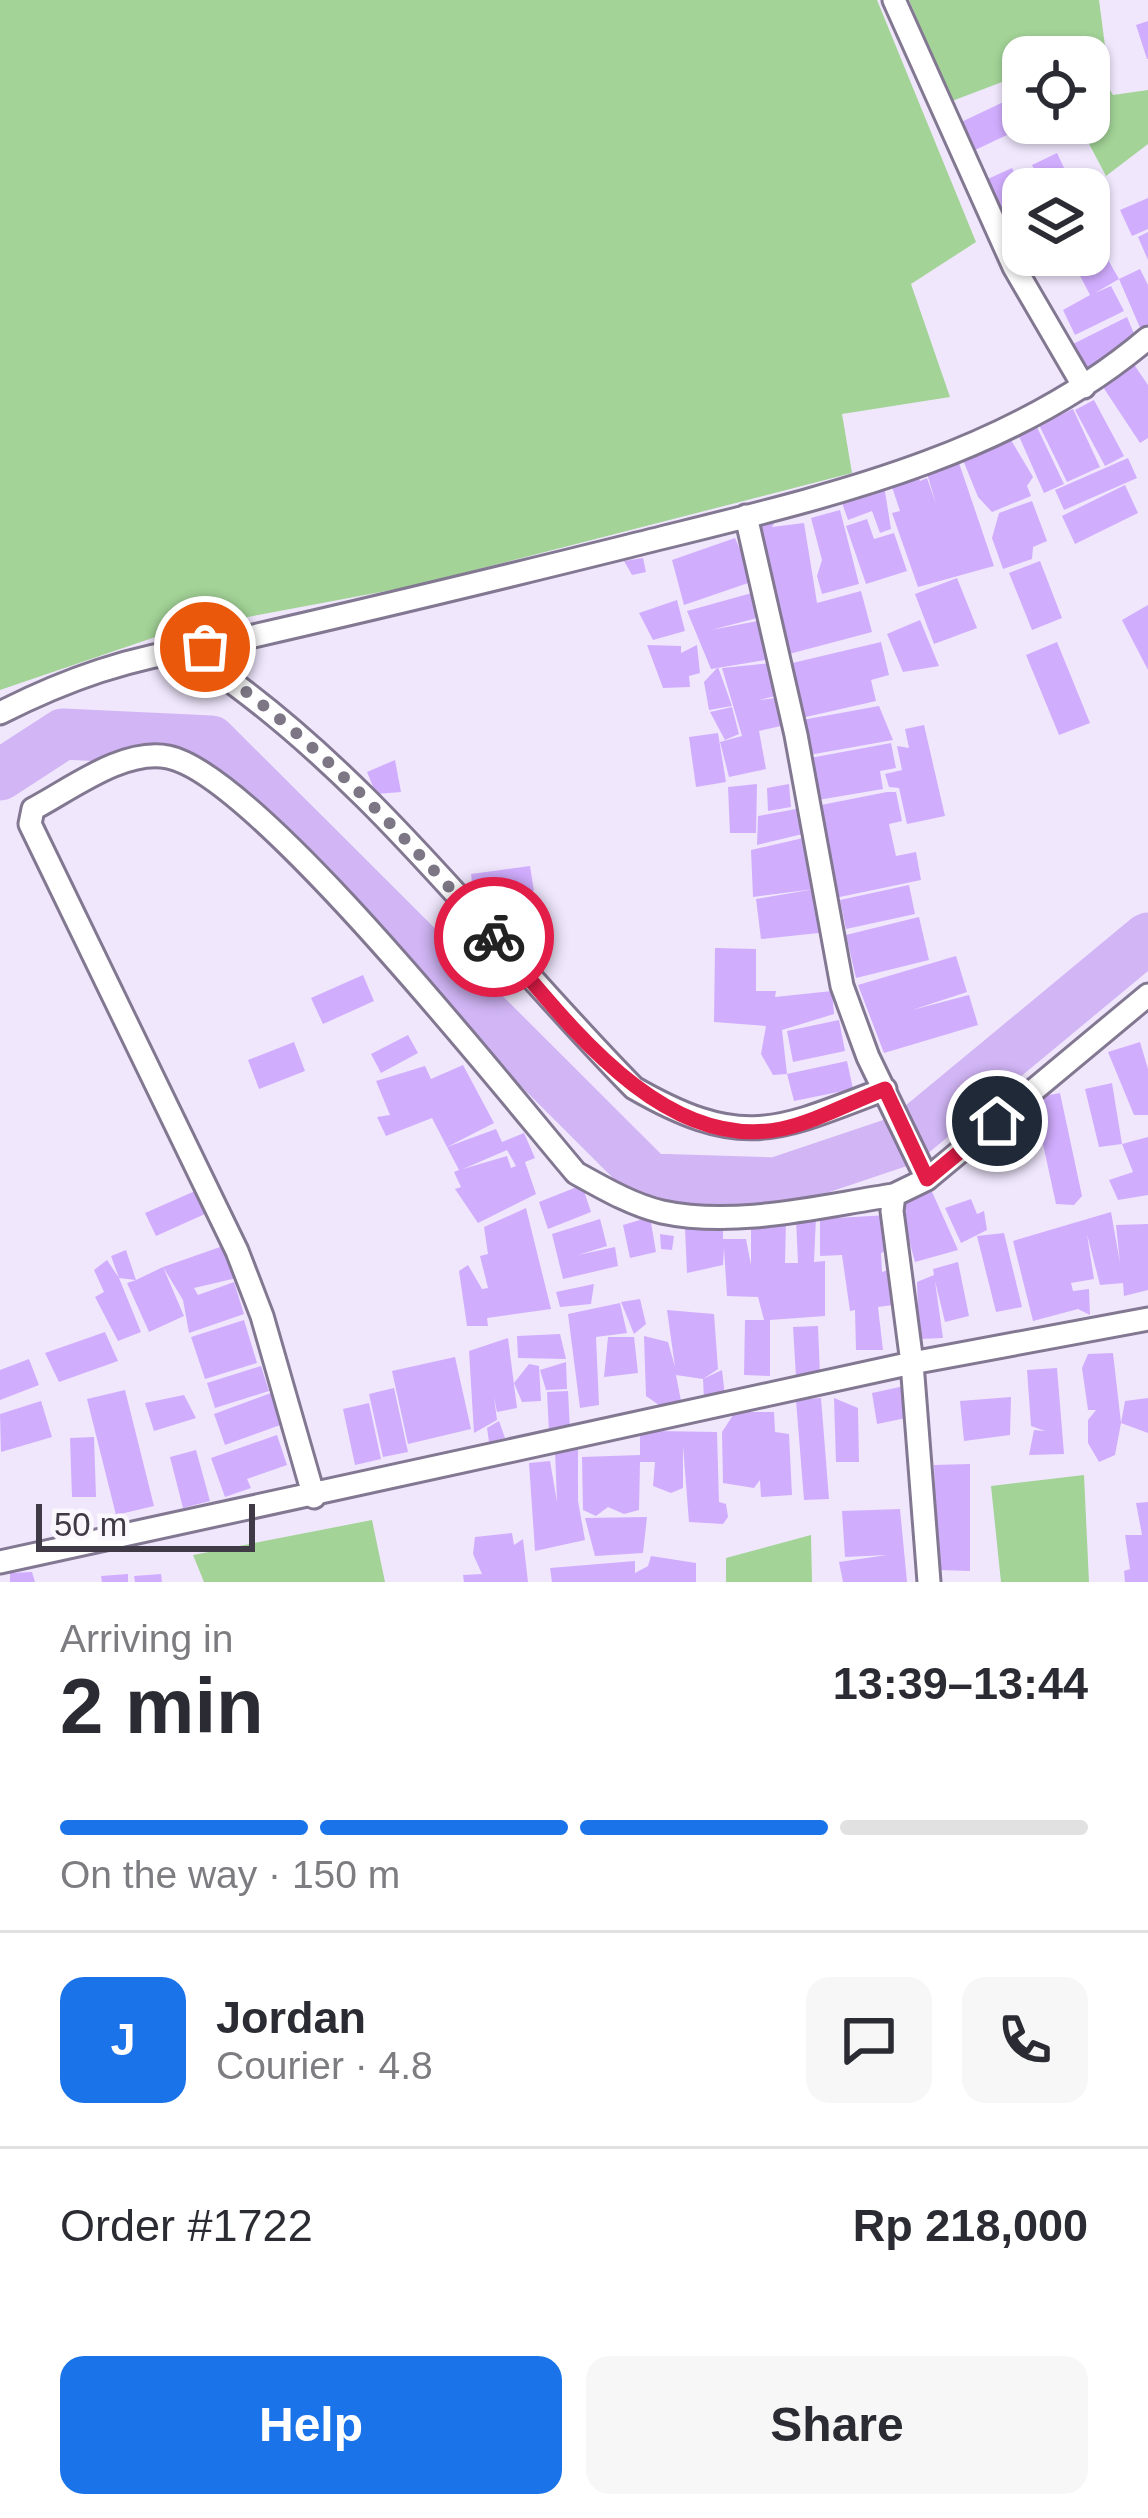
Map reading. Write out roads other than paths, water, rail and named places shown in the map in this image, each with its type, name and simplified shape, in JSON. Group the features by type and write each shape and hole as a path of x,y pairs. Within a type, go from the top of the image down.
{"street":[{"path":"894,0 1014,267 1084,387"},
{"path":"0,713 97,669 143,655 205,647 746,516 934,461 1031,420 1148,338"},
{"path":"746,516 796,735 842,986 924,1171"},
{"path":"205,647 208,664 264,703 413,846 634,1088 673,1111 755,1131 782,1129 886,1093"},
{"path":"314,1496 237,1251 30,824 33,808 146,756 169,757 209,773 296,851 577,1173 662,1212 753,1216 894,1196 1148,995"},
{"path":"894,1196 929,1582"},
{"path":"0,1562 912,1363 1148,1319"}],"waterway":[{"path":"0,775 63,734 211,741 650,1179 776,1183 904,1140 1148,938"}]}
